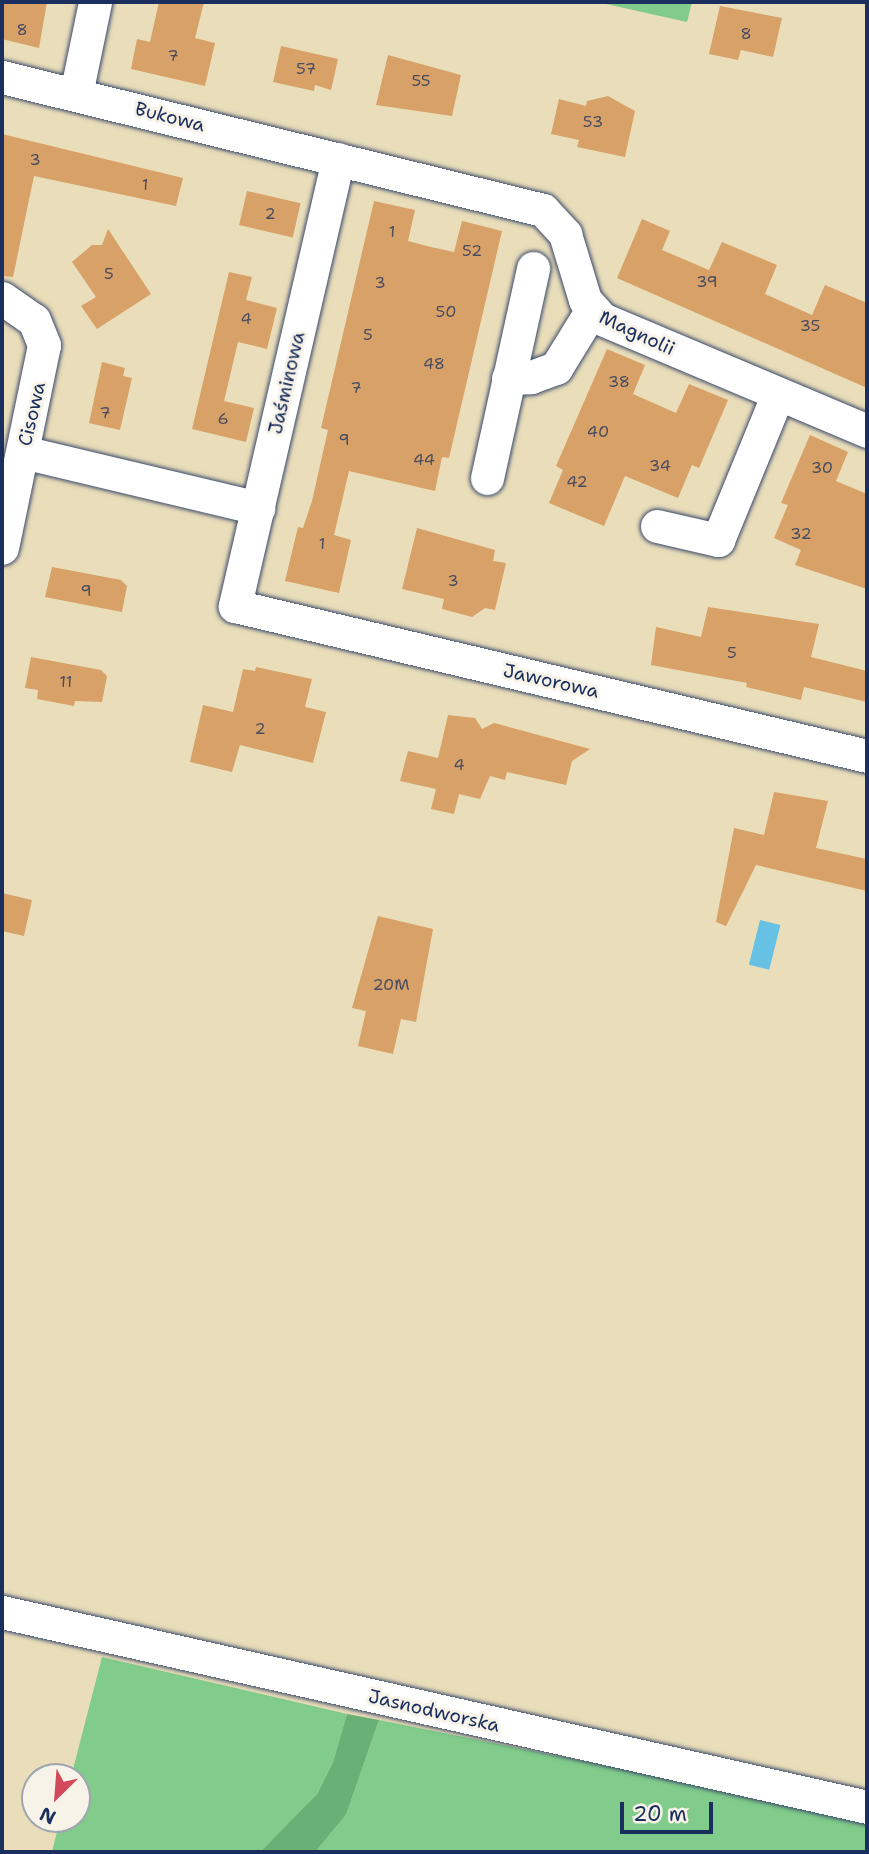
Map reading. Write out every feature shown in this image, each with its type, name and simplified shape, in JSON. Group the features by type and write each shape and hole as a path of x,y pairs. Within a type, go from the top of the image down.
{"street":[{"path":"76,94 95,2"},
{"name":"Bukowa","path":"2,77 338,159"},
{"name":"Magnolii","path":"338,159 543,210 565,234 591,311 611,324 867,431"},
{"name":"Jaśminowa","path":"235,606 338,159"},
{"path":"487,478 533,268"},
{"name":"Cisowa","path":"2,298 34,320 44,345 2,548"},
{"path":"509,378 531,377 555,368 591,311"},
{"path":"657,526 718,540 778,394"},
{"path":"23,452 258,508"},
{"name":"Jaworowa","path":"235,606 867,756"},
{"name":"Jasnodworska","path":"2,1612 867,1807"}],"green space":[{"path":"597,2 692,2 687,22"},
{"path":"102,1657 347,1714 333,1762 317,1794 260,1852 52,1852 57,1833 91,1833 91,1763 75,1763"},
{"path":"347,1714 379,1720 346,1815 315,1852 260,1852 317,1794 333,1762"},
{"path":"379,1720 867,1818 867,1852 315,1852 346,1815"}],"water":[{"path":"760,920 780,925 769,970 749,965"}],"building":[{"path":"2,2 47,2 39,48 2,39"},
{"path":"159,2 204,2 195,38 215,43 205,86 131,69 137,39 150,42"},
{"path":"720,6 782,18 773,57 741,50 738,60 709,54"},
{"path":"281,46 338,59 331,90 315,85 314,91 273,82"},
{"path":"388,55 461,75 452,116 376,105"},
{"path":"608,96 635,111 625,157 577,147 579,140 551,134 559,99 586,106 587,101"},
{"path":"2,134 183,178 176,206 34,176 13,277 2,276"},
{"path":"247,191 301,203 293,237 239,225"},
{"path":"374,201 415,210 408,241 431,247 454,252 462,221 502,231 449,458 442,457 435,491 349,471 334,535 351,540 339,593 285,581 298,527 303,528 312,501 328,430 321,428"},
{"path":"642,219 670,231 662,250 709,270 722,242 777,265 765,294 812,315 825,285 867,303 867,388 617,278"},
{"path":"108,229 151,294 97,329 81,306 96,297 72,262 92,245 102,245"},
{"path":"229,272 252,277 246,300 277,308 267,349 238,342 224,401 254,408 246,442 192,429"},
{"path":"607,349 645,365 633,394 676,413 689,384 728,400 699,468 692,465 678,498 625,476 604,526 549,503 563,470 556,466"},
{"path":"102,362 125,368 123,376 132,378 120,430 89,423"},
{"path":"810,435 848,452 836,481 867,494 867,589 795,565 801,550 774,538 788,505 781,503"},
{"path":"417,528 495,550 493,561 506,563 495,610 485,608 472,617 442,609 444,599 402,589"},
{"path":"52,567 121,580 127,586 122,612 45,597"},
{"path":"708,607 819,624 811,657 867,671 867,702 804,687 801,700 746,687 747,683 651,665 656,627 701,637"},
{"path":"31,657 101,670 107,676 102,702 75,701 74,706 37,699 38,690 25,688"},
{"path":"256,667 312,679 305,707 326,712 313,763 240,745 232,772 190,762 203,705 233,712 243,669 255,671"},
{"path":"448,715 475,718 482,729 494,723 590,749 572,761 566,785 507,772 505,780 490,776 480,799 459,794 454,814 431,809 436,789 400,781 408,751 438,758"},
{"path":"774,792 828,801 816,848 867,859 867,891 756,865 726,926 716,922 734,828 764,835"},
{"path":"2,893 32,900 24,936 2,931"},
{"path":"378,916 433,929 416,1022 401,1019 393,1054 358,1046 366,1011 352,1008"}]}
